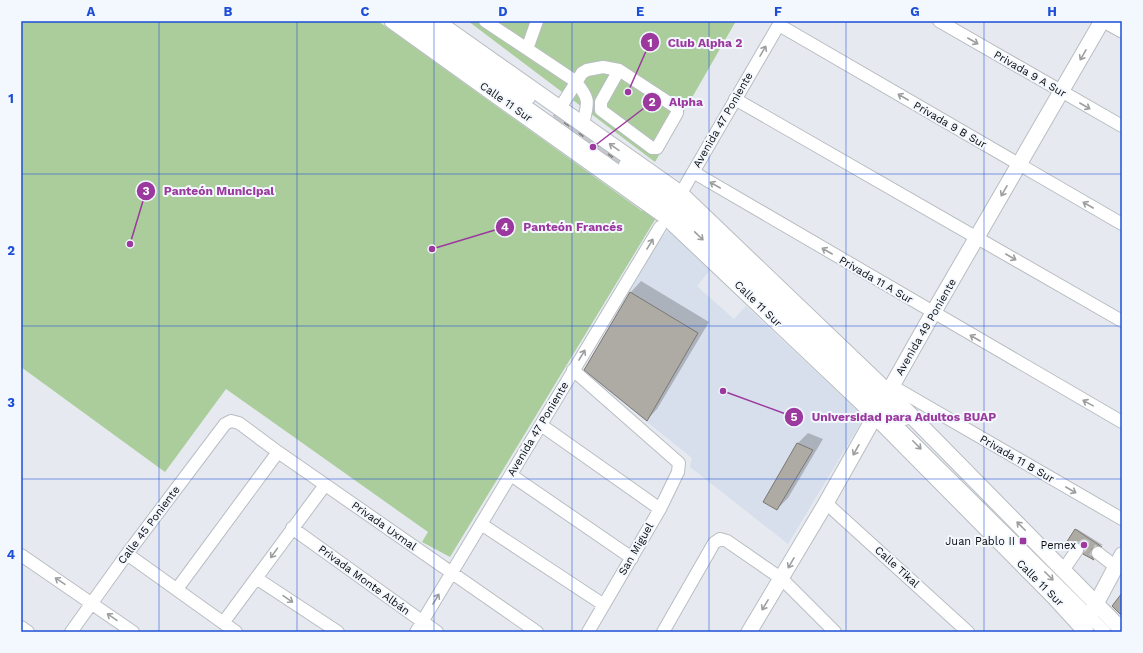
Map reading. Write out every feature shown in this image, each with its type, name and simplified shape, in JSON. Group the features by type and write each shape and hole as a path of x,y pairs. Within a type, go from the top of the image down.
{"main road":[{"name":"Calle 11 Sur","path":"392,21 670,211 884,400 914,418 1060,569 1089,621"},
{"name":"Calle 11 Sur","path":"436,21 557,112 582,124 670,211 884,400 1054,597 1089,621 1122,630"},
{"name":"Avenida 49 Poniente","path":"748,632 782,579 933,313 1102,21"},
{"path":"1106,21 1122,30"},
{"path":"1089,621 1119,561"}],"street":[{"path":"406,21 670,211"},
{"path":"421,21 557,112 575,81 582,73 593,68 602,67 619,70 678,108 657,148 652,148 601,110 601,102 619,70"},
{"path":"485,21 575,81 583,90 588,102 582,124"},
{"path":"527,49 536,21"},
{"name":"Privada 9 A Sur","path":"939,21 1122,126"},
{"name":"Avenida 47 Poniente","path":"419,627 670,211 780,23"},
{"name":"Privada 9 B Sur","path":"780,23 1019,165 1122,224"},
{"path":"736,99 1122,322"},
{"path":"625,165 670,211"},
{"name":"Privada 11 A Sur","path":"693,172 1122,422"},
{"name":"San Miguel","path":"573,370 675,457 679,463 678,472 660,509 588,632"},
{"path":"884,400 993,508"},
{"name":"Privada 11 B Sur","path":"884,400 922,404 1122,519"},
{"path":"914,418 922,404"},
{"name":"Privada Uxmal","path":"231,421 239,423 325,485 537,632"},
{"name":"Calle 45 Poniente","path":"71,632 127,554 225,424 231,421"},
{"path":"541,425 660,509"},
{"path":"176,589 278,452"},
{"path":"511,475 632,558"},
{"path":"223,623 325,485"},
{"name":"Calle Tikal","path":"826,503 968,632"},
{"path":"481,524 604,605"},
{"name":"Privada Monte Albán","path":"292,528 419,627 437,632"},
{"path":"663,632 714,543 720,538 727,541 782,579 835,632"},
{"path":"1060,569 1077,550"},
{"path":"1098,553 1119,561"},
{"path":"127,554 236,632"},
{"path":"21,555 133,632"},
{"path":"256,578 338,632"},
{"path":"1089,621 1105,632"},
{"path":"1089,621 1117,632"},
{"path":"21,627 28,632"}],"shaded area":[{"path":"668,230 710,270 697,286 734,319 746,306 859,412 862,421 788,544 690,467 692,458 583,371 659,241"}],"green space":[{"path":"21,21 378,21 642,211 646,206 656,218 450,557 422,542 428,532 226,389 165,472 21,367"},
{"path":"468,21 736,21 655,162"}],"building":[{"path":"554,115 619,161 618,162"},
{"path":"630,292 698,333 647,421 584,370"},
{"path":"797,443 813,450 777,510 763,502"},
{"name":"Pemex","path":"1075,529 1102,547 1096,546 1092,549 1091,555 1094,560 1083,554 1084,547 1081,544 1074,543 1071,546 1066,543"},
{"path":"1122,593 1122,616 1112,606"}],"tunnel":[{"path":"554,116 625,165"},
{"path":"1077,550 1084,545 1098,553"}],"place":[{"name":"Club Alpha 2","path":"628,92"},
{"name":"Alpha","path":"593,147"},
{"name":"Panteón Municipal","path":"130,244"},
{"name":"Panteón Francés","path":"432,249"},
{"name":"Universidad para Adultos BUAP","path":"723,391"},
{"name":"Juan Pablo II","path":"1023,541"},
{"name":"Pemex","path":"1084,545"}]}
